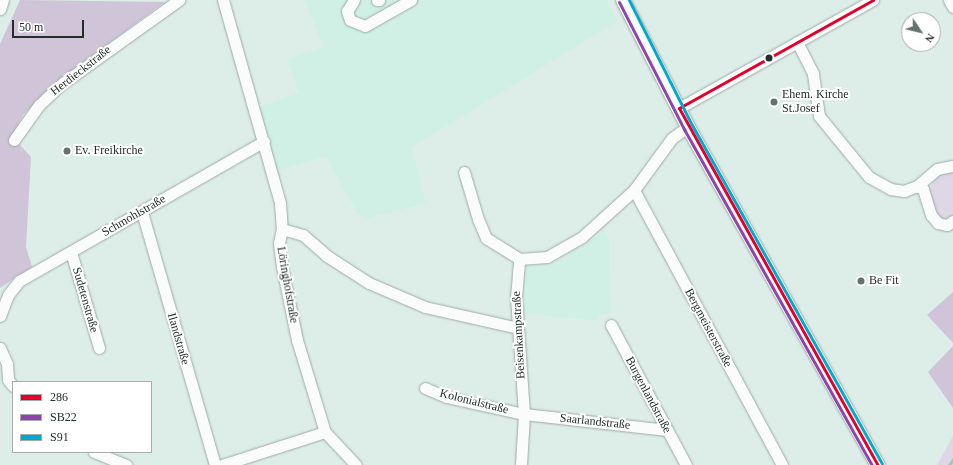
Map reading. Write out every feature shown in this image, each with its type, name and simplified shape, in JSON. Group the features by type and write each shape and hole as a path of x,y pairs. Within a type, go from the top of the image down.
{"main road":[{"path":"623,0 688,127 878,465"}],"street":[{"path":"0,9 3,0"},
{"name":"Herdieckstraße","path":"14,140 39,105 62,83 179,0"},
{"name":"Löringhofstraße","path":"223,0 264,141 280,203 282,229 279,243 282,267 297,340 325,432 357,464"},
{"path":"354,0 347,11 350,20 365,26 410,0"},
{"path":"678,108 873,0"},
{"path":"949,0 953,7"},
{"path":"797,42 813,74 815,100 819,116 824,124 869,177 890,190 904,191 917,186 937,169 953,166"},
{"path":"464,172 478,219 486,238 519,259 547,258 582,237 634,190 672,138 688,127"},
{"name":"Schmohlstraße","path":"0,316 8,295 19,281 264,141"},
{"path":"917,186 923,189 931,215 938,223 947,225 953,221"},
{"name":"Bergmeisterstraße","path":"634,190 782,465"},
{"name":"Ilandstraße","path":"142,212 215,465"},
{"path":"282,229 303,235 327,256 376,286 425,307 518,328"},
{"name":"Sudetenstraße","path":"71,252 99,348"},
{"name":"Beisenkampstraße","path":"519,259 516,297 524,414 521,465"},
{"name":"Burgenlandstraße","path":"611,325 686,465"},
{"path":"0,348 7,364 8,380 12,385"},
{"name":"Kolonialstraße","path":"425,388 446,397 524,414"},
{"name":"Saarlandstraße","path":"524,414 667,430"},
{"path":"222,465 325,432"},
{"path":"96,453 113,463 127,465"}],"shaded area":[{"path":"20,0 165,2 64,76 23,115 12,136 31,157 26,247 32,267 0,288 0,44"},
{"path":"304,0 607,0 618,21 412,147 426,203 368,218 357,213 326,156 276,171 259,107 299,93 287,59 324,47"},
{"path":"953,171 953,216 941,220 937,216 929,191 938,173"},
{"path":"604,230 609,239 611,314 600,314 598,321 525,314 526,267 554,263 589,242"},
{"path":"953,292 953,343 927,315"},
{"path":"953,346 953,408 928,372"},
{"path":"953,436 953,465 937,465"}],"waterway":[{"path":"949,465 953,459"}],"transit line":[{"name":"S91","path":"629,0 692,125 882,463"},
{"name":"286","path":"679,108 873,0"},
{"name":"SB22","path":"619,2 684,129 872,465"},
{"name":"286","path":"679,108 878,465"}],"place":[{"name":"Ehem. Kirche St.Josef","path":"774,102"},
{"name":"Ev. Freikirche","path":"67,151"},
{"name":"Be Fit","path":"861,281"}]}
